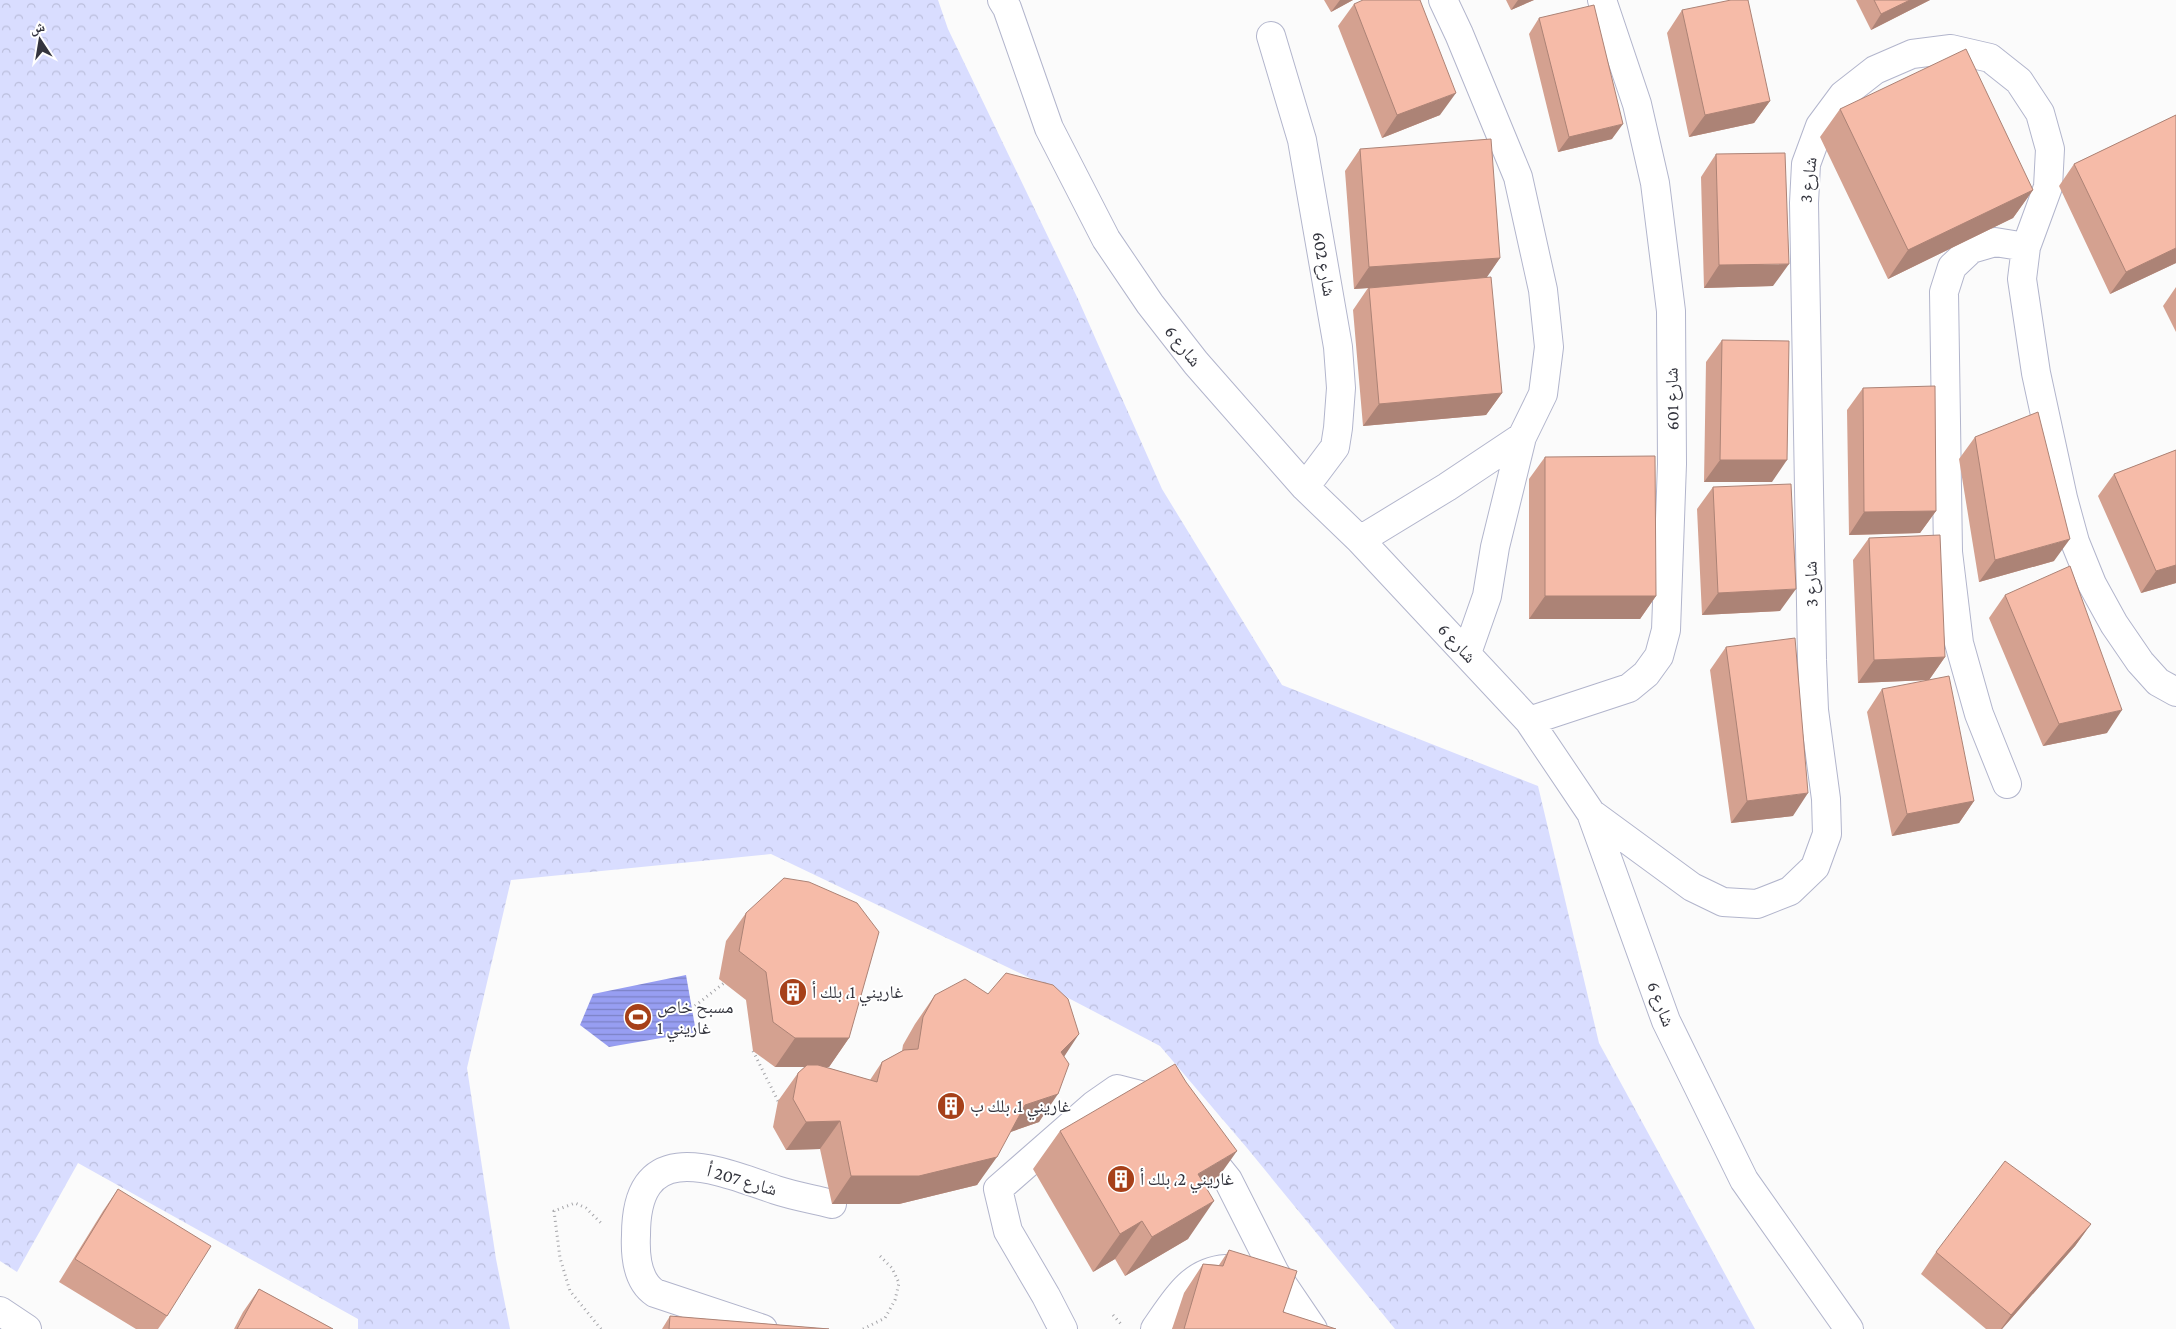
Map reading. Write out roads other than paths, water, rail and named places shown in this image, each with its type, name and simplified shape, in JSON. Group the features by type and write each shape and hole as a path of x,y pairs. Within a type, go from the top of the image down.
{"street":[{"name":"شارع 6","path":"1002,0 1007,8 1049,128 1106,239 1150,304 1196,363 1305,487 1360,540 1529,721 1591,813 1666,1021 1744,1180 1849,1329"},
{"path":"1443,0 1518,177 1544,290 1549,348 1543,394 1522,437 1495,547 1487,596 1467,653"},
{"name":"شارع 601","path":"1529,721 1629,688 1646,674 1659,656 1666,630 1672,464 1671,311 1655,183 1637,104 1602,0"},
{"name":"شارع 602","path":"1271,36 1302,140 1338,347 1340,380 1338,428 1335,448 1305,487"},
{"name":"شارع 3","path":"1591,813 1692,887 1723,902 1758,904 1790,891 1815,867 1827,834 1826,799 1814,710 1804,203 1806,164 1820,126 1843,94 1875,70 1912,54 1951,50 1990,58 2019,81 2040,113 2050,149 2048,187 2026,248 2022,279 2036,373 2063,498 2075,542 2092,584 2114,624 2140,662 2158,682 2176,692"},
{"path":"2007,784 1979,714 1959,643 1948,552 1944,292 1952,267 1970,249 1996,242 2026,248"},
{"path":"1360,540 1447,487 1522,437"},
{"path":"1063,1329 1008,1230 998,1189 1094,1105 1117,1089 1163,1099 1228,1180 1275,1273 1313,1329"},
{"name":"شارع 207 أ","path":"763,1329 655,1294 645,1284 641,1274 636,1242 637,1216 646,1188 662,1172 686,1166 720,1170 778,1190 832,1204"},
{"path":"1155,1329 1191,1281 1216,1270 1275,1273"},
{"path":"0,1311 26,1329"}],"water":[{"name":"مسبح خاص غاريني 1","path":"686,975 696,1032 609,1047 580,1025 593,994"}],"place":[{"name":"غاريني 1، بلك أ","path":"793,992"},
{"name":"مسبح خاص غاريني 1","path":"638,1017"},
{"name":"غاريني 1، بلك ب","path":"951,1106"},
{"name":"غاريني 2، بلك أ","path":"1121,1179"}]}
